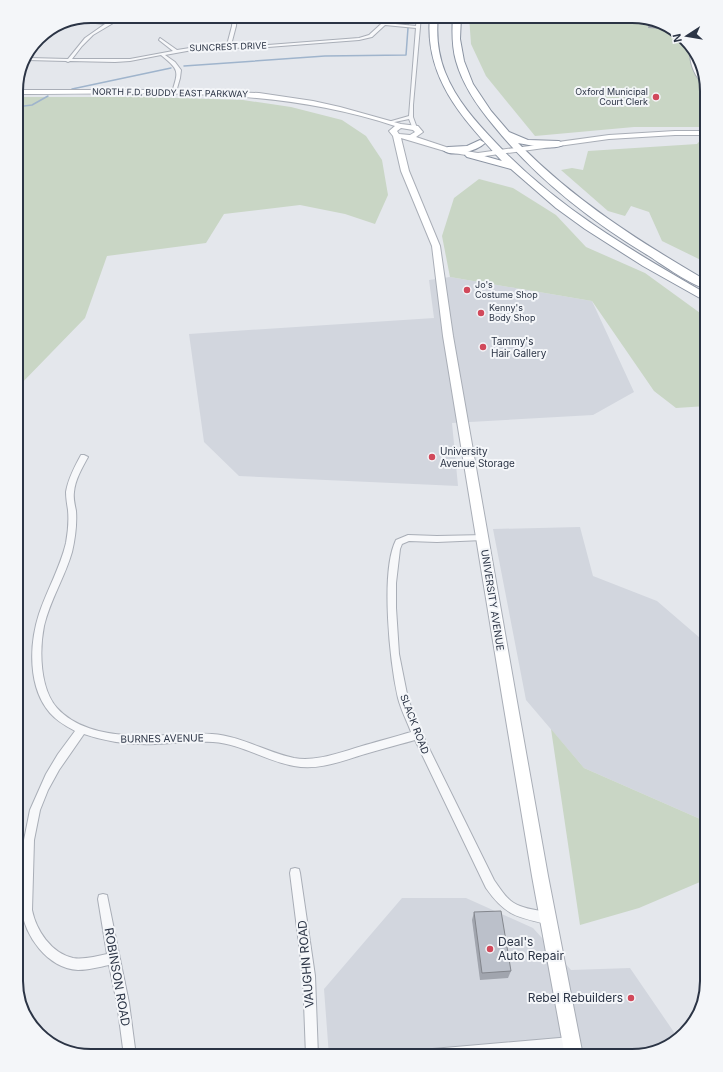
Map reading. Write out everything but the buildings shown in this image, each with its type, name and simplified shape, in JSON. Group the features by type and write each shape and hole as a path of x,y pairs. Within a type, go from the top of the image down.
{"highway":[{"path":"434,23 433,39 439,67 453,96 469,119 498,153 512,167 570,214 609,241 700,295"},
{"path":"457,23 456,39 460,62 469,82 481,105 519,150 548,177 628,239 700,282"},
{"path":"500,129 524,143 558,144"},
{"path":"448,150 462,150 474,147 484,137"},
{"path":"548,177 535,162 535,158 541,150 558,144"},
{"path":"470,155 512,167"}],"main road":[{"name":"NORTH F.D. BUDDY EAST PARKWAY","path":"23,92 226,92 280,97 324,104 370,117"},
{"path":"370,117 390,122 401,134 408,145 427,143"},
{"path":"370,117 401,134 438,147 470,155 498,153 609,137 700,133"},
{"path":"401,134 416,131 438,147"},
{"path":"401,134 416,131"},
{"name":"UNIVERSITY AVENUE","path":"401,134 405,171 438,252 448,336 483,537 504,672 547,918 572,1049"}],"street":[{"path":"68,61 88,36 109,23"},
{"path":"228,46 234,23"},
{"path":"416,131 411,117 418,23"},
{"path":"384,24 417,27"},
{"name":"SUNCREST DRIVE","path":"31,59 118,61 204,47 273,46 363,39 376,34 384,24"},
{"path":"160,38 176,51"},
{"path":"162,54 178,67 180,72 174,92"},
{"path":"692,59 692,66 698,76"},
{"path":"390,122 411,117"},
{"path":"401,134 411,117"},
{"name":"BURNES AVENUE","path":"84,457 75,474 70,495 72,511 70,543 66,558 47,603 38,635 37,658 41,685 49,704 60,717 82,729 115,739 138,740 193,736 221,738 270,756 301,763 326,760 417,735"},
{"name":"SLACK ROAD","path":"483,537 437,539 408,538 399,542 396,549 392,582 395,654 403,699 417,735 490,884 501,900 516,912 547,918"},
{"path":"82,729 51,772 38,804 30,834 27,910 35,933 43,946 55,956 69,963 86,963 112,958"},
{"name":"VAUGHN ROAD","path":"295,873 308,976 312,1049"},
{"name":"ROBINSON ROAD","path":"103,899 112,958 123,1003 129,1049"},
{"path":"502,1049 571,1043"}],"shaded area":[{"path":"450,277 592,301 634,392 593,415 452,423 458,486 239,476 204,442 189,334 434,318 429,280"},
{"path":"580,527 593,576 657,601 700,638 700,819 584,768 526,700 493,529"},
{"path":"402,898 466,898 533,928 571,970 630,968 675,1034 666,1040 650,1047 632,1049 328,1049 324,989"}],"green space":[{"path":"470,23 637,23 650,25 667,33 667,56 690,56 695,65 698,73 700,91 700,127 634,127 535,136 486,76 471,44"},
{"path":"23,97 148,97 243,100 291,107 342,120 366,136 382,160 388,195 375,224 345,214 300,205 224,214 206,243 107,256 85,318 23,382"},
{"path":"700,141 700,260 662,241 649,212 631,206 625,216 608,211 561,170 572,168 583,170 588,151 697,144"},
{"path":"479,179 513,188 556,215 586,247 645,273 700,313 700,406 676,408 654,391 592,301 450,277 442,236 454,198"},
{"path":"551,729 584,768 700,819 700,882 639,908 580,925"}],"waterway":[{"path":"184,66 325,56 406,55 408,28"},
{"path":"72,89 171,68"},
{"path":"23,106 32,105 48,96"}],"place":[{"name":"Oxford Municipal Court Clerk","path":"656,97"},
{"name":"Jo's Costume Shop","path":"467,290"},
{"name":"Kenny's Body Shop","path":"481,313"},
{"name":"Tammy's Hair Gallery","path":"483,347"},
{"name":"University Avenue Storage","path":"432,457"},
{"name":"Deal's Auto Repair","path":"490,949"},
{"name":"Rebel Rebuilders","path":"631,998"}]}
